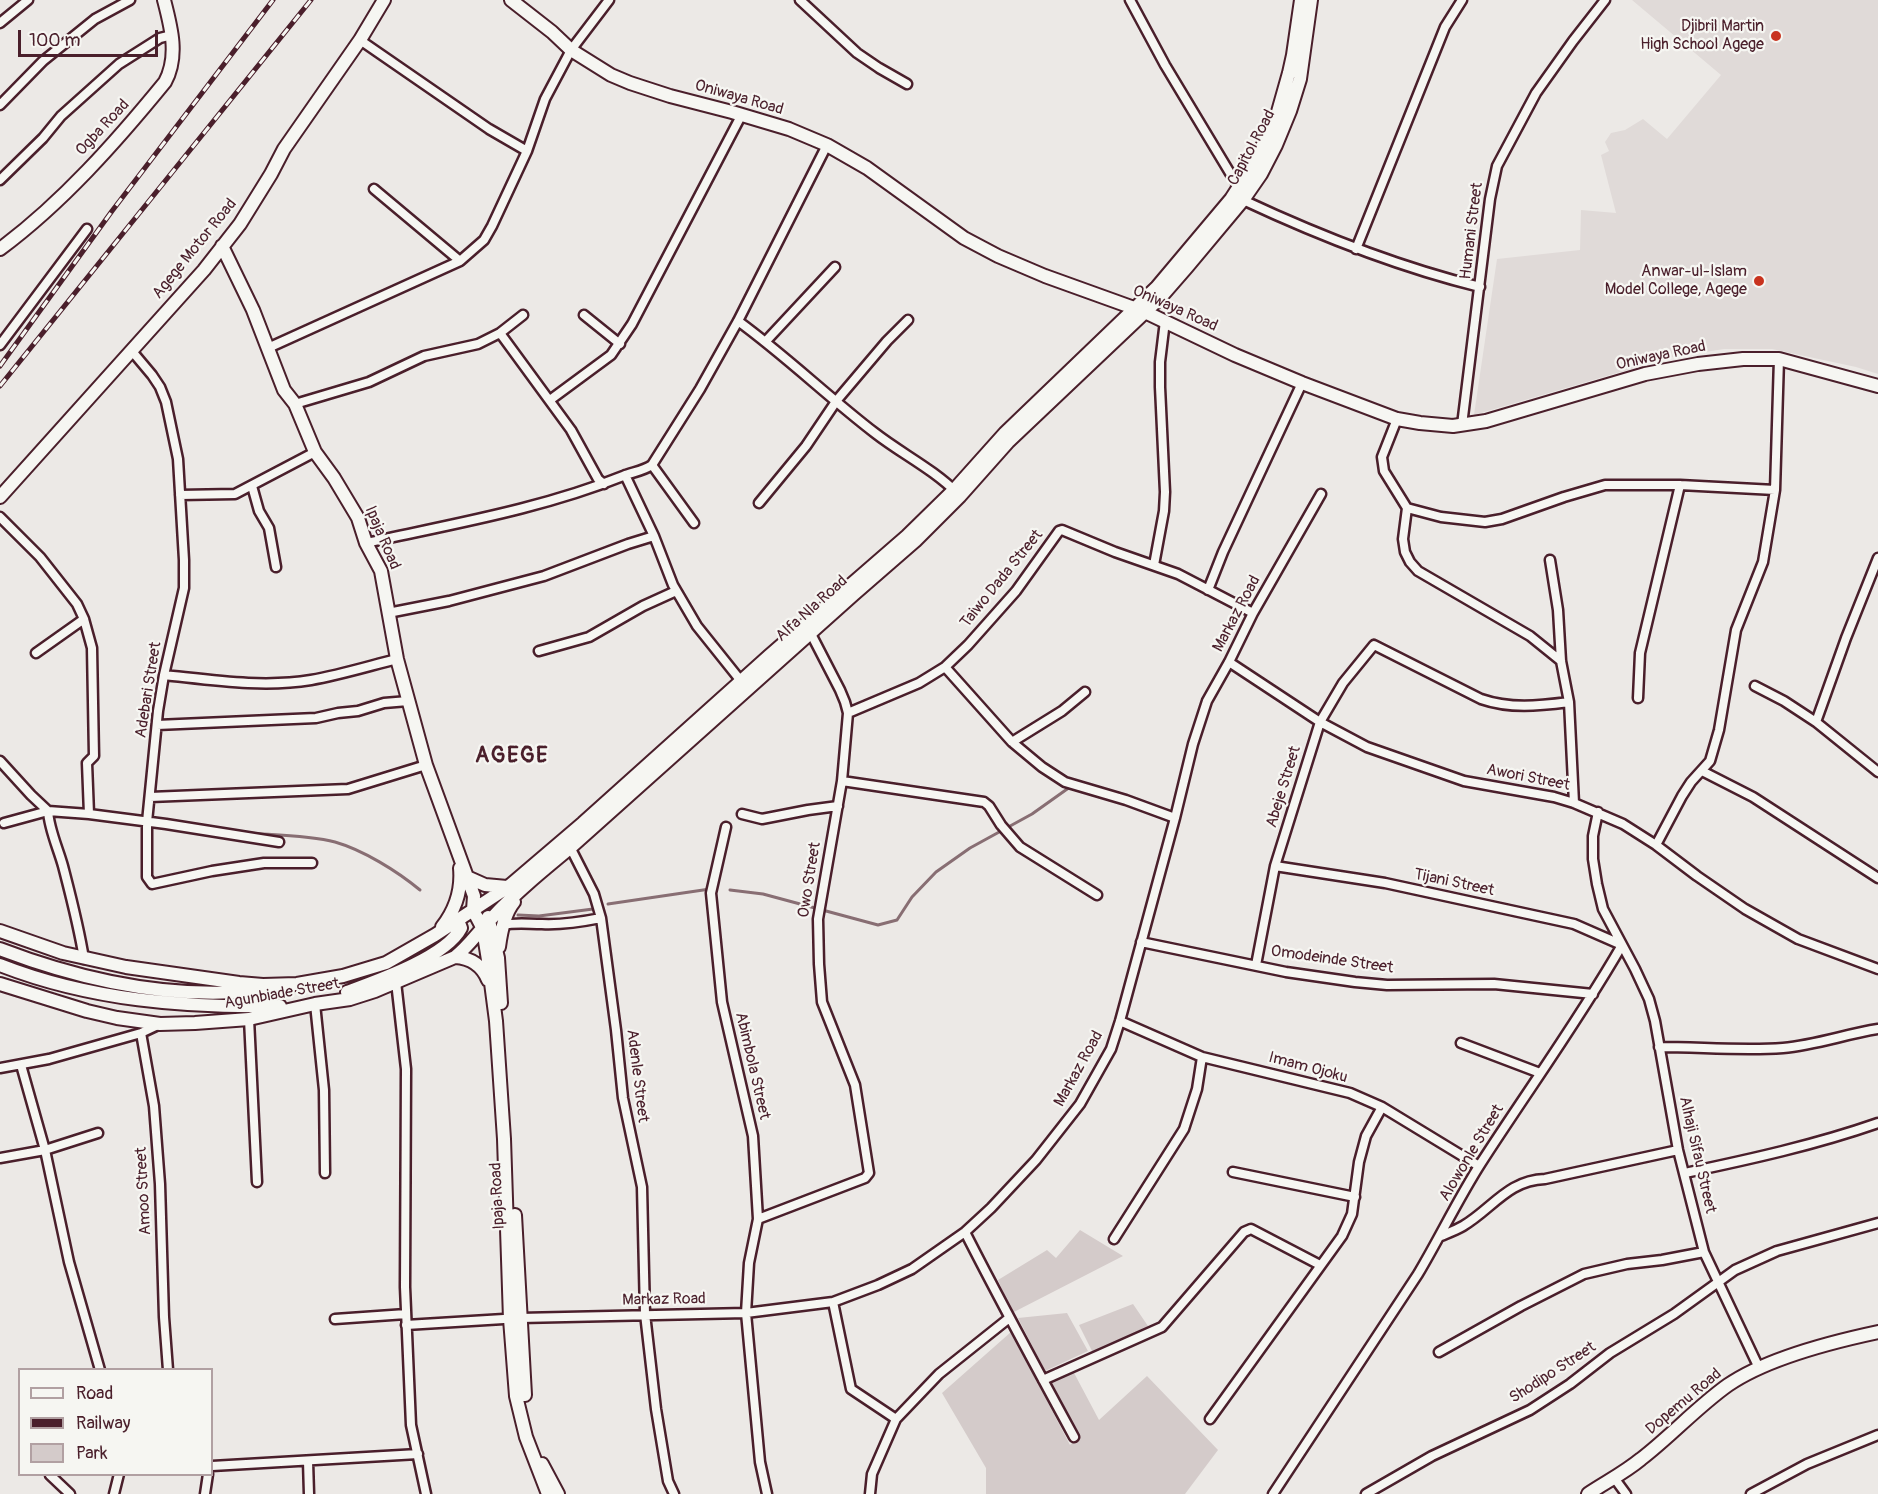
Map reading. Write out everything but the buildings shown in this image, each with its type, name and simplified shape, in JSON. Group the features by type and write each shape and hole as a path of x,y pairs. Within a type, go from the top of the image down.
{"main road":[{"name":"Ogba Road","path":"1,246 35,223 124,133 165,82 170,73 173,44 164,0"},
{"name":"Agege Motor Road","path":"0,497 204,270 240,224 285,149 360,40 384,0"},
{"name":"Oniwaya Road","path":"511,0 571,50 602,70 630,84 742,114 798,132 827,145 867,168 964,238 998,256 1045,276 1140,310 1302,383 1397,418 1420,423 1462,425 1486,421 1645,374 1743,358 1779,359 1878,386"},
{"name":"Capitol Road","path":"1241,194 1276,118 1293,55 1301,0"},
{"name":"Capitol Road","path":"1140,310 1180,275 1266,164 1290,111 1300,80 1311,0"},
{"name":"Ipaja Road","path":"222,246 253,310 284,390 295,404 315,452 358,518 366,543 381,571 397,659 426,765 498,958 511,1126 515,1318"},
{"name":"Alfa Nla Road","path":"476,904 508,887 567,844 808,629 907,536 957,493 1140,310"},
{"name":"Alfa Nla Road","path":"486,924 567,844 741,681 808,629"},
{"path":"435,935 455,906 461,881 459,855"},
{"path":"467,877 485,885 508,887"},
{"path":"498,958 510,907 530,881"},
{"name":"Agunbiade Street","path":"0,932 44,948 126,967 239,983 297,984 343,976 386,963 458,920 476,904"},
{"path":"315,1004 404,970 444,947 458,934 461,928 458,920"},
{"name":"Ipaja Road","path":"486,924 504,1139 519,1413 548,1494"},
{"name":"Agunbiade Street","path":"0,984 117,1018 160,1024 249,1019 375,992 455,957 486,924"},
{"path":"0,949 62,970 163,989 231,993 274,989 297,984"},
{"path":"455,957 465,957 482,969 493,997"},
{"path":"0,965 52,983 175,1004 299,1008"},
{"name":"Dopemu Road","path":"1588,1494 1615,1479 1642,1459 1729,1385 1759,1368 1787,1357 1878,1332"},
{"name":"Ipaja Road","path":"537,1462 558,1494"}],"street":[{"path":"0,23 28,0"},
{"path":"0,105 51,54 95,19 130,0"},
{"path":"268,348 460,261 484,240 527,152 545,99 571,50 609,0"},
{"path":"800,0 858,53 907,84"},
{"path":"1130,0 1165,65 1241,194 1297,226 1356,249 1480,287"},
{"path":"1356,249 1445,27 1462,0"},
{"name":"Humani Street","path":"1462,425 1490,199 1497,166 1536,93 1605,0"},
{"path":"0,180 43,138 61,116 112,69 160,38 172,35"},
{"path":"360,40 489,129 527,152"},
{"path":"550,400 611,355 620,344 742,114"},
{"path":"366,543 537,505 604,484 652,465 700,389 738,321 827,145"},
{"path":"374,189 460,261"},
{"path":"0,345 87,229"},
{"path":"766,341 835,267"},
{"path":"295,404 369,382 424,357 478,344 500,333 523,315"},
{"path":"584,315 620,344"},
{"path":"759,503 806,446 837,400 908,320"},
{"path":"738,321 766,341 873,432 957,493"},
{"path":"1154,565 1164,511 1165,492 1160,387 1160,363 1165,321"},
{"path":"500,333 571,430 598,478 604,484"},
{"name":"Adebari Street","path":"131,350 160,387 166,402 178,459 184,588 164,675 157,725 147,822 147,877 152,884 264,863 312,863"},
{"path":"1656,845 1690,783 1710,761 1719,730 1736,630 1763,562 1775,490 1779,359"},
{"path":"1208,590 1223,552 1302,383"},
{"path":"1397,418 1381,464 1407,508 1403,539 1405,552 1410,562 1418,570 1530,636 1561,661"},
{"path":"180,495 235,494 315,452"},
{"path":"652,465 694,523"},
{"path":"626,475 676,591 696,626 741,681"},
{"path":"1407,508 1441,517 1485,522 1502,519 1605,485 1680,485 1775,490"},
{"path":"1638,698 1640,653 1680,485"},
{"path":"252,486 259,511 269,528 276,567"},
{"name":"Markaz Road","path":"406,1325 515,1318 746,1313 833,1302 912,1269 965,1232 991,1209 1036,1160 1080,1104 1111,1049 1199,722 1207,701 1253,613 1321,494"},
{"path":"0,517 40,557 77,604 93,648 94,756 87,763 89,814"},
{"name":"Taiwo Dada Street","path":"848,713 945,668 1016,591 1059,531 1065,531 1115,552 1178,574 1253,613"},
{"path":"388,613 449,601 544,576 654,536"},
{"path":"1816,722 1878,558"},
{"path":"1550,560 1558,610 1561,661 1569,702 1574,803"},
{"path":"539,651 589,637 643,606 676,591"},
{"path":"36,653 84,619"},
{"name":"Owo Street","path":"758,1219 865,1178 869,1173 855,1085 822,1002 819,964 818,919 842,781 848,713 840,690 808,629"},
{"name":"Abeje Street","path":"1256,965 1275,866 1320,722 1342,683 1374,645 1492,703 1533,707 1569,702"},
{"path":"164,675 227,682 269,683 311,680 397,659"},
{"name":"Awori Street","path":"1229,662 1320,722 1367,747 1464,781 1554,797 1598,812 1623,824 1745,909 1798,939 1878,969"},
{"path":"945,668 1012,742 1065,782 1126,800 1175,818"},
{"path":"1755,686 1784,701 1816,722 1878,772"},
{"path":"1012,742 1062,711 1085,692"},
{"path":"157,725 316,718 358,711 384,703 408,701"},
{"path":"0,761 48,811 49,822 79,930 84,959"},
{"path":"150,797 348,789 426,765"},
{"path":"1702,771 1753,797 1878,878"},
{"path":"842,781 984,802 1020,847 1097,895"},
{"path":"742,814 762,819 838,806"},
{"path":"4,823 48,811 89,814 279,842"},
{"path":"1598,812 1593,836 1593,859 1597,884 1604,909 1622,945"},
{"name":"Abimbola Street","path":"726,827 711,893 722,1002 753,1136 758,1219 749,1263 746,1313 760,1462 767,1494"},
{"name":"Adenle Street","path":"567,844 594,894 601,918 623,1098 642,1187 645,1314 658,1419 668,1481 674,1494"},
{"name":"Tijani Street","path":"1275,866 1384,883 1574,924 1622,945"},
{"path":"504,925 520,922 567,924 601,918"},
{"name":"Omodeinde Street","path":"1141,942 1319,977 1377,984 1494,984 1593,994"},
{"name":"Alowonle Street","path":"1273,1494 1368,1350 1440,1236 1479,1166 1593,994 1622,945"},
{"name":"Alhaji Sifau Street","path":"1622,945 1649,999 1655,1021 1678,1150 1704,1252 1759,1368"},
{"path":"396,982 406,1069 406,1325 411,1425 426,1494"},
{"path":"315,1004 324,1090 325,1173"},
{"path":"249,1019 257,1182"},
{"name":"Imam Ojoku","path":"1120,1021 1202,1056 1350,1094 1382,1107 1479,1166"},
{"path":"0,1068 78,1051 141,1033 160,1024"},
{"path":"1659,1047 1781,1048 1814,1044 1878,1029"},
{"name":"Amoo Street","path":"141,1033 154,1106 160,1184 168,1368"},
{"path":"1461,1043 1540,1073"},
{"path":"1114,1239 1184,1129 1197,1089 1202,1056"},
{"path":"21,1065 45,1150 69,1262 99,1368"},
{"path":"1210,1419 1342,1236 1352,1214 1359,1162 1366,1136 1382,1107"},
{"path":"1685,1173 1773,1155 1878,1123"},
{"path":"0,1158 45,1150 98,1132"},
{"path":"1440,1236 1463,1226 1504,1193 1518,1185 1532,1180 1678,1150"},
{"path":"1233,1172 1355,1197"},
{"name":"Shodipo Street","path":"1366,1494 1432,1456 1530,1410 1611,1353 1674,1314 1735,1270 1777,1251 1878,1223"},
{"path":"1043,1380 1162,1327 1248,1230 1251,1229 1320,1265"},
{"path":"965,1232 1008,1318 1024,1343 1074,1437"},
{"path":"1439,1353 1521,1306 1584,1274 1627,1264 1704,1252"},
{"path":"833,1302 851,1389 896,1419"},
{"path":"335,1319 406,1314"},
{"path":"870,1494 872,1474 896,1419 939,1374 1008,1318"},
{"path":"1751,1494 1807,1464 1878,1435"},
{"path":"213,1466 418,1454"},
{"path":"308,1461 309,1494"},
{"path":"51,1476 70,1494"},
{"path":"114,1494 118,1476"},
{"path":"205,1494 208,1476"},
{"path":"1615,1479 1626,1494"}],"shaded area":[{"path":"1632,0 1878,0 1878,374 1772,349 1724,349 1668,358 1474,415 1497,259 1580,250 1581,210 1616,213 1601,155 1609,151 1605,142 1611,133 1625,130 1643,119 1667,139 1721,75"}],"green space":[{"path":"1080,1230 1123,1256 1012,1313 998,1280 1047,1250 1056,1258"},
{"path":"1133,1304 1148,1326 1093,1353 1079,1325"},
{"path":"1067,1313 1088,1351 1045,1371 1018,1318"},
{"path":"1011,1332 1070,1445 1079,1435 1050,1381 1073,1371 1099,1420 1147,1376 1218,1450 1185,1494 986,1494 986,1468 942,1393"}],"waterway":[{"path":"730,890 763,894 878,925 897,920 912,897 936,872 970,848 1032,814 1070,787"},
{"path":"247,833 335,842 357,850 379,862 420,890"},
{"path":"608,904 710,889"},
{"path":"518,915 539,916 593,909"}],"railway":[{"path":"0,366 112,211 273,0"},
{"path":"0,386 311,0"}],"place":[{"name":"Djibril Martin High School Agege","path":"1776,36"},
{"name":"Anwar-ul-Islam Model College, Agege","path":"1759,281"}],"district":[{"name":"AGEGE","path":"512,756"}]}
